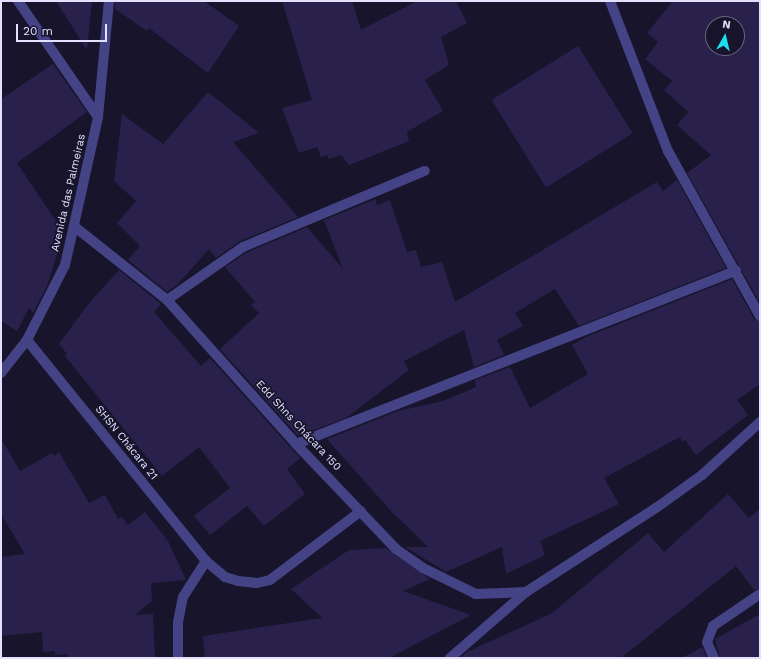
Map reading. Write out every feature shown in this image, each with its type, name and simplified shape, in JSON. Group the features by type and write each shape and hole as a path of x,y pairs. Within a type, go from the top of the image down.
{"street":[{"path":"18,1 98,117"},
{"name":"Avenida das Palmeiras","path":"4,370 27,340 65,265 75,227 98,117 109,1"},
{"path":"610,1 668,151 760,316"},
{"path":"167,300 243,247 426,171"},
{"name":"Edd Shns Chácara 150","path":"75,227 167,300 296,444 362,511 396,549 430,572 476,594 526,592"},
{"path":"296,444 736,271"},
{"name":"SHSN Chácara 21","path":"27,340 206,561 225,577 238,581 257,583 270,580 362,511"},
{"path":"1,357 4,370"},
{"path":"450,658 526,592 662,504 702,474 760,422"},
{"path":"178,658 178,622 183,597 206,561"},
{"path":"714,658 707,642 712,626 760,594"}],"building":[{"path":"56,1 92,1 87,50"},
{"path":"115,1 204,1 239,26 208,73 149,28 147,31 115,9"},
{"path":"282,1 352,1 361,30 417,1 456,1 467,23 441,37 449,65 425,80 443,111 407,132 409,141 349,165 341,155 329,159 327,155 321,157 317,147 299,153 282,108 312,100"},
{"path":"673,1 760,1 760,303 687,173 711,155 677,125 688,112 664,90 672,81 645,59 658,42 647,33"},
{"path":"578,46 633,133 546,187 491,100"},
{"path":"53,64 87,112 17,163 64,233 47,286 33,313 29,308 17,331 1,321 1,99"},
{"path":"208,92 259,133 233,142 298,217 240,241 216,258 209,249 178,284 167,292 128,260 140,246 117,223 136,201 114,181 122,114 163,144"},
{"path":"677,180 726,268 579,326 555,289 515,313 523,326 497,340 504,355 474,367 464,330 404,361 409,370 346,418 298,436 220,349 259,313 251,305 255,302 225,267 246,253 307,227 343,269 324,220 376,199 377,205 390,200 407,252 416,250 421,267 442,262 455,302 657,182 663,191"},
{"path":"119,270 161,304 154,312 201,366 210,358 300,458 287,469 305,494 264,526 247,506 210,535 194,516 230,488 199,447 162,476 65,356 67,354 59,344 86,307"},
{"path":"732,279 754,319 760,322 760,384 737,400 748,415 696,455 685,440 682,442 680,437 604,478 619,504 540,541 545,555 506,574 502,547 446,572 405,547 428,547 390,510 327,439 398,411 443,401 476,387 475,380 510,367 530,408 588,374 572,345 586,337"},
{"path":"1,438 20,471 52,453 54,456 59,452 89,503 105,495 118,519 122,517 128,525 145,512 168,541 186,580 151,583 152,601 135,615 153,614 155,658 68,658 68,654 55,655 55,651 43,652 42,632 1,636 1,557 25,554 1,514"},
{"path":"728,494 749,518 760,509 760,588 754,590 736,566 621,658 460,658 467,652 552,613 648,533 664,552"},
{"path":"386,548 430,579 403,591 471,615 389,658 205,658 203,636 322,618 291,589 349,550"},
{"path":"760,614 760,658 720,658 715,639"},
{"path":"702,647 707,658 682,658"}]}
